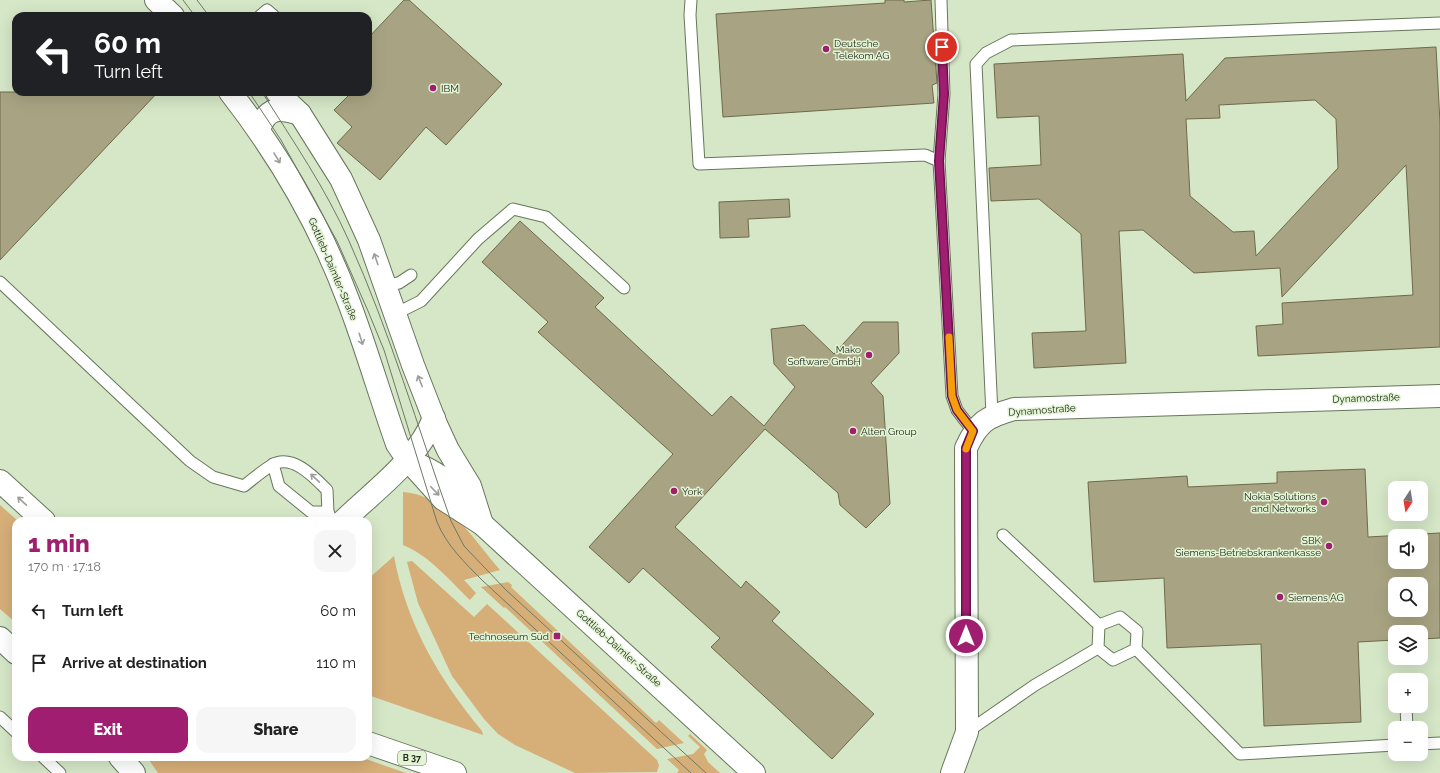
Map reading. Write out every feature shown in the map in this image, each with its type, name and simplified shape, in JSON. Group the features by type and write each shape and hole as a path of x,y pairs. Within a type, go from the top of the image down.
{"street":[{"path":"156,0 169,12"},
{"name":"Gottlieb-Daimler-Straße","path":"233,96 259,129 305,204 348,300 397,444 408,460 443,499 482,524 754,773"},
{"path":"281,96 300,114 341,179 369,240 434,418 448,450 470,486 482,524"},
{"path":"259,129 265,116 274,111 284,110 300,114"},
{"name":"Dynamostraße","path":"973,431 992,416 1014,409 1440,396"},
{"path":"336,517 408,460 424,440 434,418"},
{"path":"952,773 967,732 966,448 973,431"},
{"path":"0,480 40,517"},
{"path":"0,638 12,649"},
{"name":"B 37","path":"372,744 455,773"},
{"path":"124,761 134,773"}],"lane":[{"path":"691,0 690,14 699,164 925,155 939,161"},
{"path":"941,0 944,94 939,161 952,396 957,410 973,431"},
{"path":"992,416 976,64 986,53 1011,40 1440,23"},
{"path":"395,314 421,301 478,239 513,209 546,217 624,288"},
{"path":"385,285 399,283 411,274"},
{"path":"0,282 190,461 213,477 244,486 273,464 293,463 312,475 327,490 335,517"},
{"path":"273,464 279,486 311,512 331,517"},
{"path":"1003,535 1099,625 1098,648"},
{"path":"1099,625 1120,617 1137,631 1136,649 1240,754 1388,745"},
{"path":"967,732 1035,685 1098,648"},
{"path":"1098,648 1113,660 1136,649"},
{"path":"0,717 12,728"},
{"path":"1428,744 1440,743"},
{"path":"47,761 60,773"}],"shaded area":[{"path":"403,492 419,495 434,501 447,510 469,532 500,570 464,580 476,593 470,600 431,562 422,555 403,545"},
{"path":"0,505 14,517 12,517 12,620 0,609"},
{"path":"394,556 399,581 426,649 438,670 466,711 482,731 483,735 372,696 372,575"},
{"path":"412,561 474,617 487,604 657,760 659,765 657,772 575,773 515,745 498,734 484,719 452,676 418,603 407,562"},
{"path":"508,582 512,585 511,587 656,723 659,720 684,743 657,749 505,607 504,608 481,587"},
{"path":"690,734 707,750 704,754 708,762 720,773 677,773 679,770 667,759 693,754 700,747 688,736"},
{"path":"150,761 372,761 406,773 158,773"}],"building":[{"name":"IBM","path":"404,0 409,0 502,84 446,145 426,127 380,180 337,143 352,127 334,110 348,96 372,96 372,34"},
{"name":"Deutsche Telekom AG","path":"885,0 904,0 904,2 931,0 937,83 932,85 934,103 723,117 716,14 885,3"},
{"path":"1436,47 1440,123 1440,347 1258,356 1256,326 1283,324 1282,303 1413,295 1406,165 1282,297 1280,268 1194,273 1143,230 1119,231 1126,363 1034,368 1032,333 1086,331 1081,234 1039,199 991,201 989,168 1041,165 1039,116 997,118 994,64 1183,54 1186,101 1225,58","holes":["1315,100 1336,119 1338,168 1256,256 1254,231 1233,232 1190,196 1186,119 1220,118 1219,105"]},
{"path":"0,92 12,92 12,96 154,96 0,260"},
{"path":"789,199 790,217 748,219 749,237 720,238 719,202"},
{"name":"York","path":"520,221 604,298 595,307 712,416 731,396 764,426 795,387 774,364 771,329 804,325 834,354 863,322 898,322 899,353 871,383 883,396 890,504 866,528 840,505 838,493 765,429 675,527 741,588 746,581 780,612 772,621 874,714 832,759 711,647 720,638 643,568 629,583 589,547 673,454 538,332 548,322 482,262"},
{"name":"Siemens AG","path":"1365,469 1368,537 1388,536 1388,569 1428,569 1428,534 1440,533 1440,638 1428,639 1428,625 1388,625 1388,640 1358,642 1361,722 1264,726 1261,644 1167,648 1164,578 1094,582 1088,482 1187,476 1188,487 1277,483 1277,472"}],"tram line":[{"path":"183,0 192,12"},
{"path":"197,0 206,12"},
{"path":"252,96 281,140 337,241 368,311 384,350 437,522 446,539 457,554 483,581 691,773"},
{"path":"265,96 320,184 349,241 391,345 451,521 464,546 506,590 706,773"}],"slow traffic":[{"path":"949,337 952,396 957,410 973,431 966,449"}],"place":[{"name":"Deutsche Telekom AG","path":"826,49"},
{"name":"IBM","path":"433,88"},
{"name":"Mako Software GmbH","path":"869,355"},
{"name":"Alten Group","path":"853,431"},
{"name":"York","path":"674,491"},
{"name":"Nokia Solutions and Networks","path":"1324,502"},
{"name":"SBK Siemens-Betriebskrankenkasse","path":"1329,546"},
{"name":"Siemens AG","path":"1280,597"},
{"name":"Technoseum Süd","path":"557,636"}],"route":[{"path":"942,47 944,94 939,161 948,300 952,396 957,410 973,431 966,448 965,477 966,636"}]}
